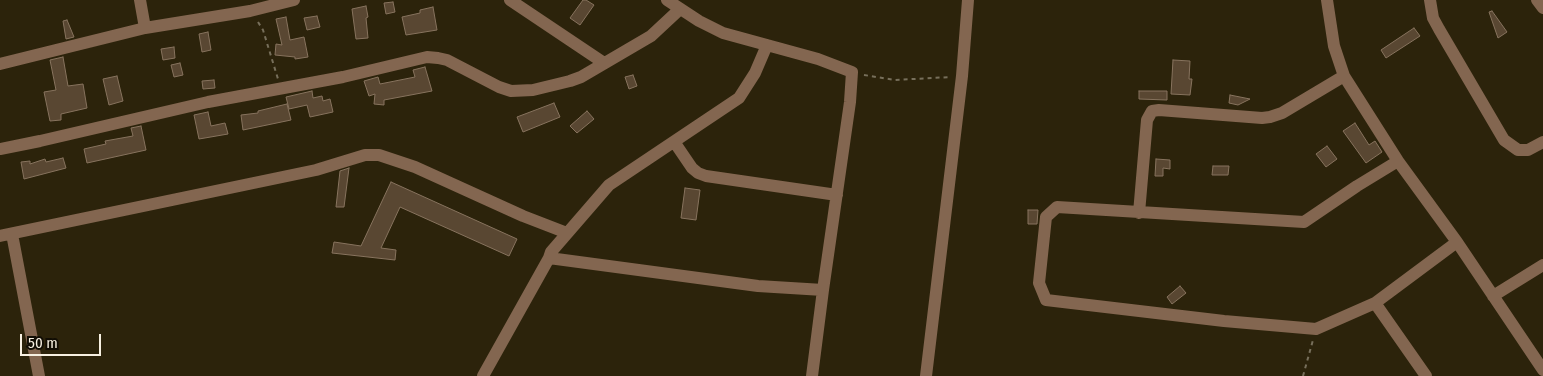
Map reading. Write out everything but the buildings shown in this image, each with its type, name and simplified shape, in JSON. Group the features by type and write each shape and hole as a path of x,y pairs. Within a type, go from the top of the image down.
{"street":[{"path":"140,0 145,28"},
{"path":"0,64 145,28 250,11 294,0"},
{"path":"510,0 604,63"},
{"path":"667,0 699,21 723,33 818,59 852,72 850,102 812,376"},
{"path":"926,376 962,76 968,0"},
{"path":"1327,0 1334,46 1344,76 1398,161 1457,242 1543,370"},
{"path":"1430,0 1433,18 1438,29 1504,140 1518,150 1528,150 1543,142"},
{"path":"1537,0 1543,8"},
{"path":"0,149 40,142 208,102 343,77 428,57 446,60 499,87 522,91 533,90 570,81 604,63 651,36 680,8"},
{"path":"483,376 551,252 609,185 739,98 755,73 766,45"},
{"path":"1139,213 1147,120 1152,111 1270,117 1282,114 1344,76"},
{"path":"675,142 692,168 706,176 837,195"},
{"path":"39,376 6,235 316,170 366,155 379,155 415,168 567,234"},
{"path":"1398,161 1304,222 1056,207 1046,217 1039,283 1046,300 1224,321 1316,329 1375,303 1457,242"},
{"path":"549,258 758,286 823,290"},
{"path":"1493,296 1543,264"},
{"path":"1375,303 1426,376"}],"path":[{"path":"250,11 263,30 281,88"},
{"path":"852,72 869,77 895,80 962,76"},
{"path":"1303,376 1316,329"}]}
